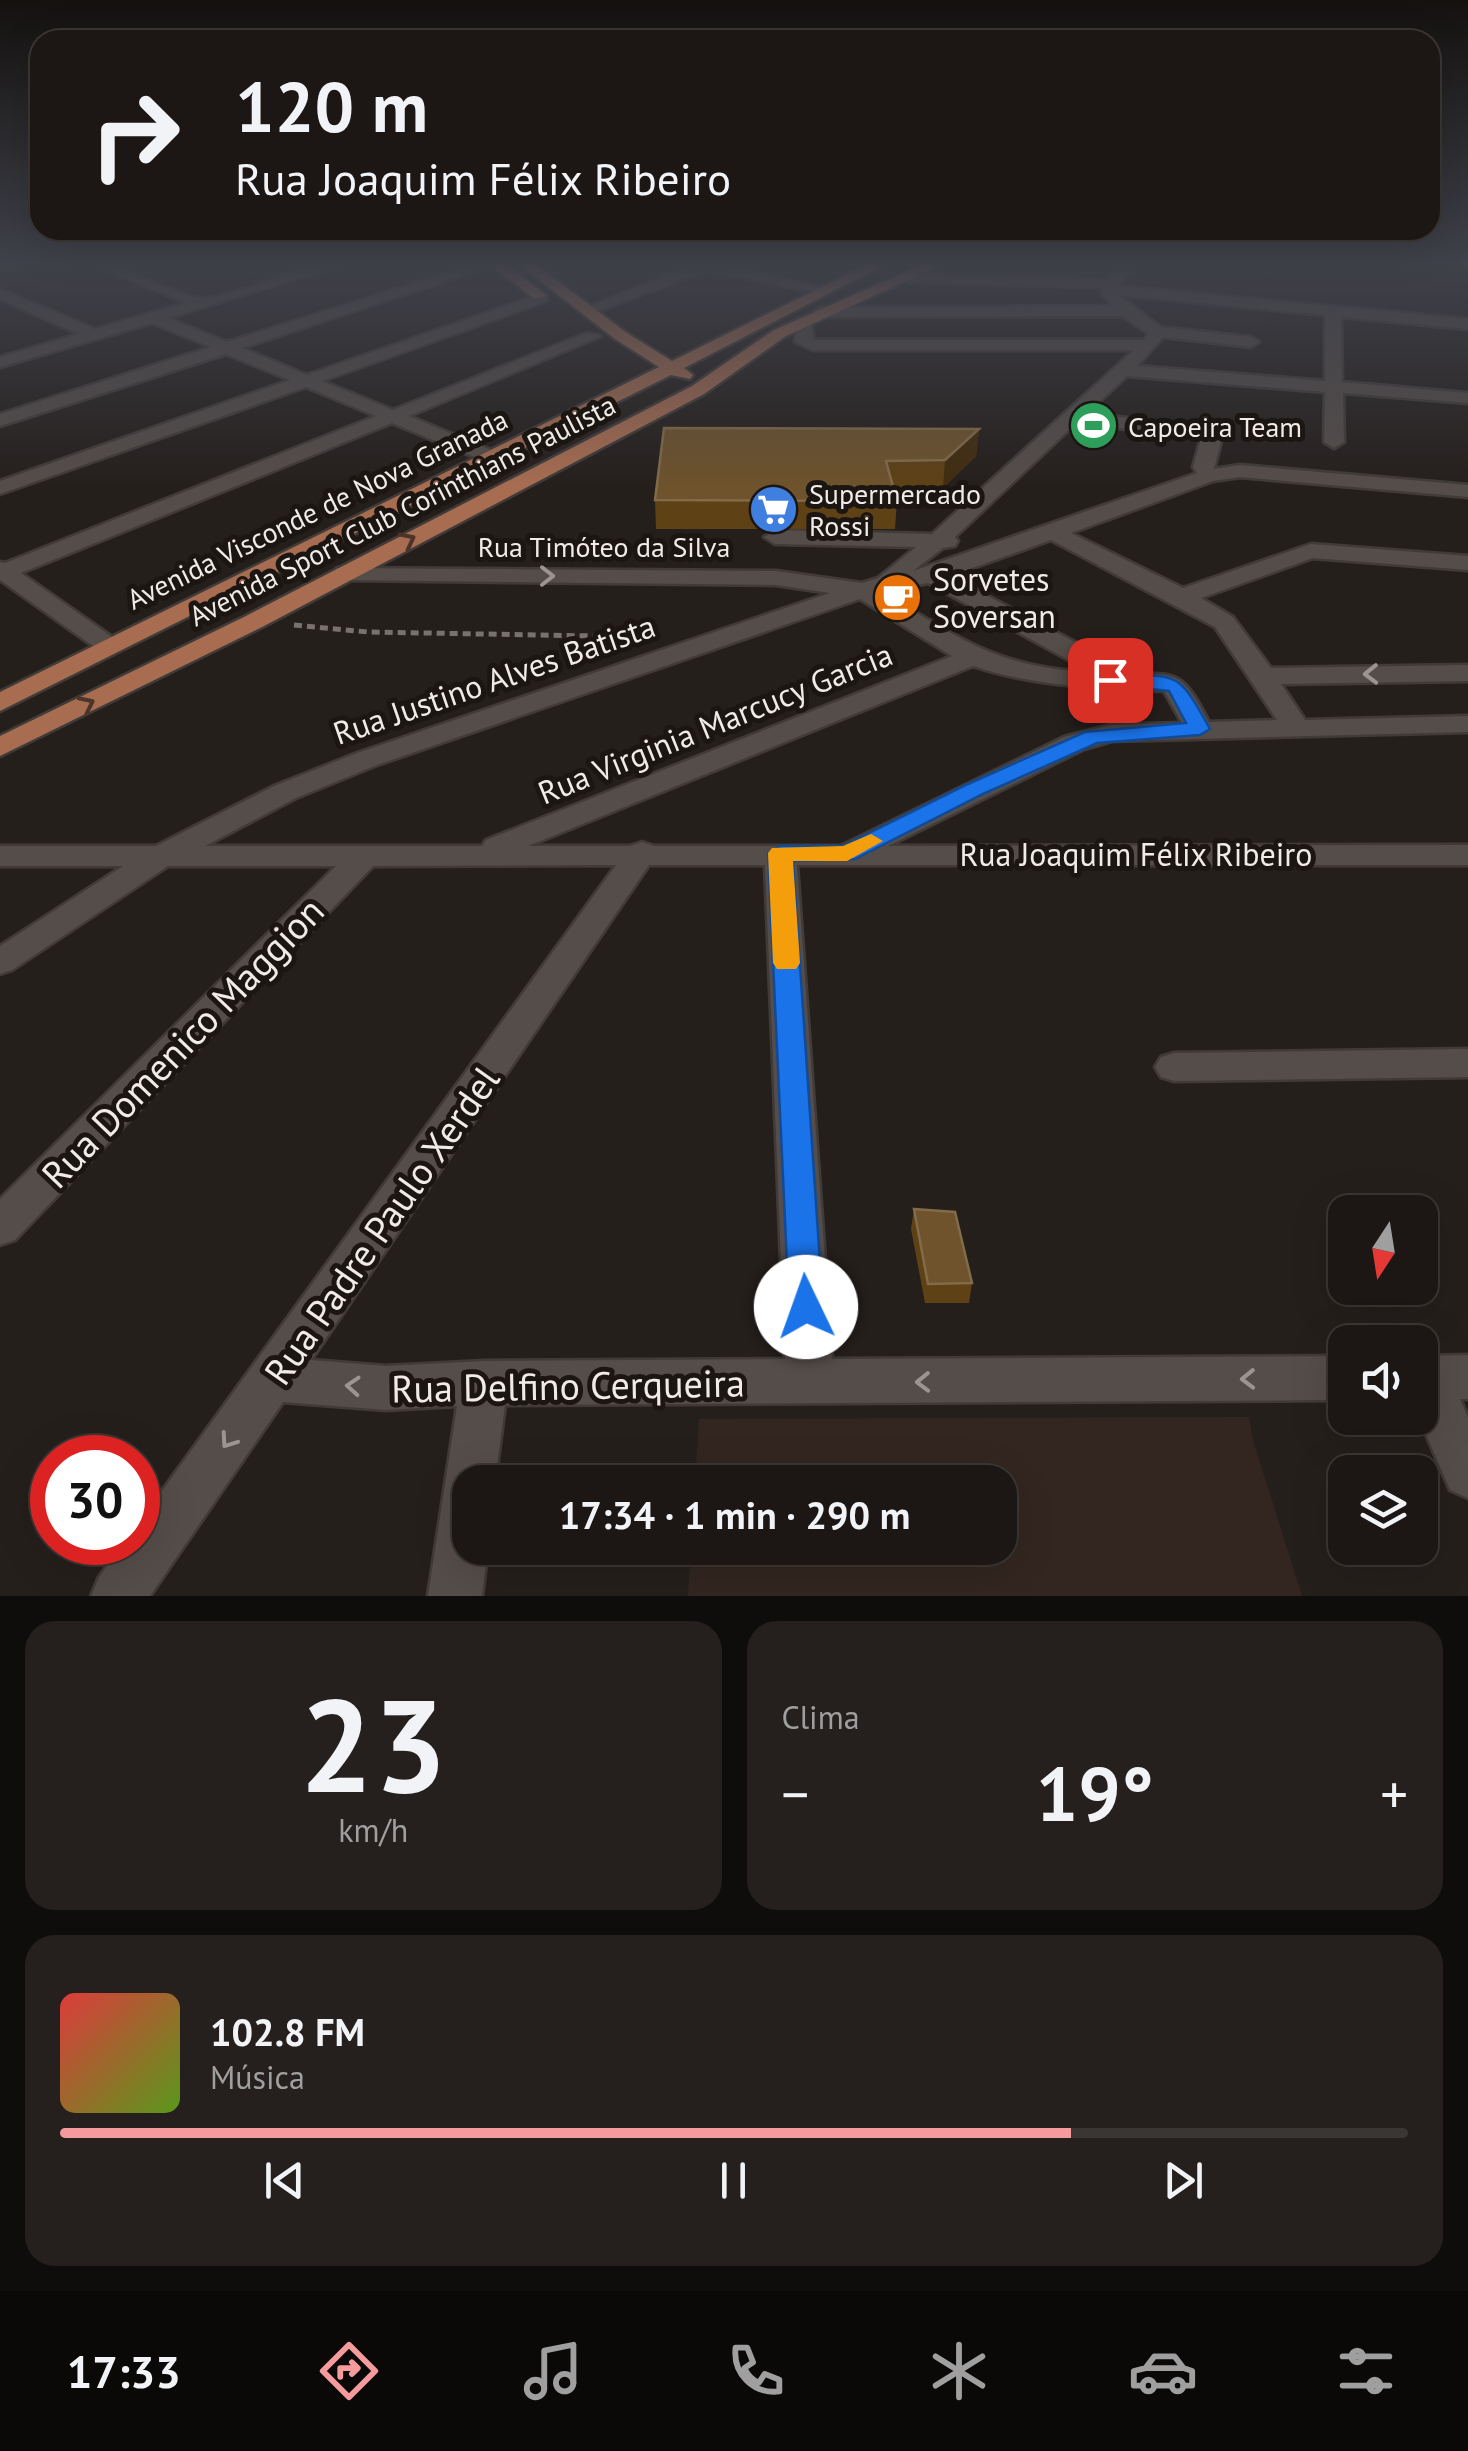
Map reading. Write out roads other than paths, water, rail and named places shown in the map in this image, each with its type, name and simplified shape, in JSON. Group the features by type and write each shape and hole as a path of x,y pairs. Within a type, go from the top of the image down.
{"main road":[{"path":"598,339 624,359"},
{"path":"614,339 650,375 680,385 691,394"},
{"name":"Avenida Visconde de Nova Granada","path":"0,703 650,375 735,339"},
{"name":"Avenida Sport Club Corinthians Paulista","path":"0,747 255,621 691,394 770,339"},
{"path":"694,355 697,363 728,370"},
{"path":"650,375 694,382 691,394"}],"street":[{"path":"0,362 76,339"},
{"path":"207,339 491,457"},
{"path":"0,420 255,339"},
{"path":"0,488 422,339"},
{"path":"2,570 584,339"},
{"path":"804,339 814,345 1081,339"},
{"name":"Rua Justino Alves Batista","path":"0,962 159,856 350,765 872,587 940,539 1151,339"},
{"path":"1189,339 1251,342"},
{"path":"1333,339 1334,442"},
{"path":"1122,370 1468,398"},
{"path":"1070,417 1207,433 1212,438 1203,466 1210,476"},
{"path":"872,587 931,574 1210,476 1240,471 1468,491"},
{"path":"1048,530 1224,622 1296,728"},
{"path":"775,537 940,539 981,547 1005,546"},
{"path":"1182,597 1311,551 1468,563"},
{"path":"2,570 109,646"},
{"name":"Rua Timóteo da Silva","path":"345,573 776,578 872,587"},
{"path":"931,574 1096,664 1110,680"},
{"path":"872,587 972,658 1031,674 1170,683 1177,687 1200,729"},
{"name":"Rua Virginia Marcucy Garcia","path":"483,852 972,658"},
{"path":"1264,676 1468,673"},
{"path":"847,854 1074,743 1111,734 1468,724"},
{"name":"Rua Joaquim Félix Ribeiro","path":"238,816 252,832 278,845 325,858"},
{"name":"Rua Joaquim Félix Ribeiro","path":"0,856 325,858 483,852 1468,855"},
{"name":"Rua Padre Paulo Xerdel","path":"118,1596 642,852"},
{"path":"780,853 810,1383"},
{"name":"Rua Domenico Maggion","path":"0,1228 364,856"},
{"path":"1174,1067 1468,1063"},
{"path":"1438,1377 1468,1473"},
{"name":"Rua Delfino Cerqueira","path":"272,1379 386,1388 1328,1378"},
{"path":"473,1465 484,1384"},
{"path":"455,1596 459,1565"}],"place":[{"name":"Capoeira Team","path":"1093,426"},
{"name":"Supermercado Rossi","path":"774,509"},
{"name":"Sorvetes Soversan","path":"898,597"}]}
